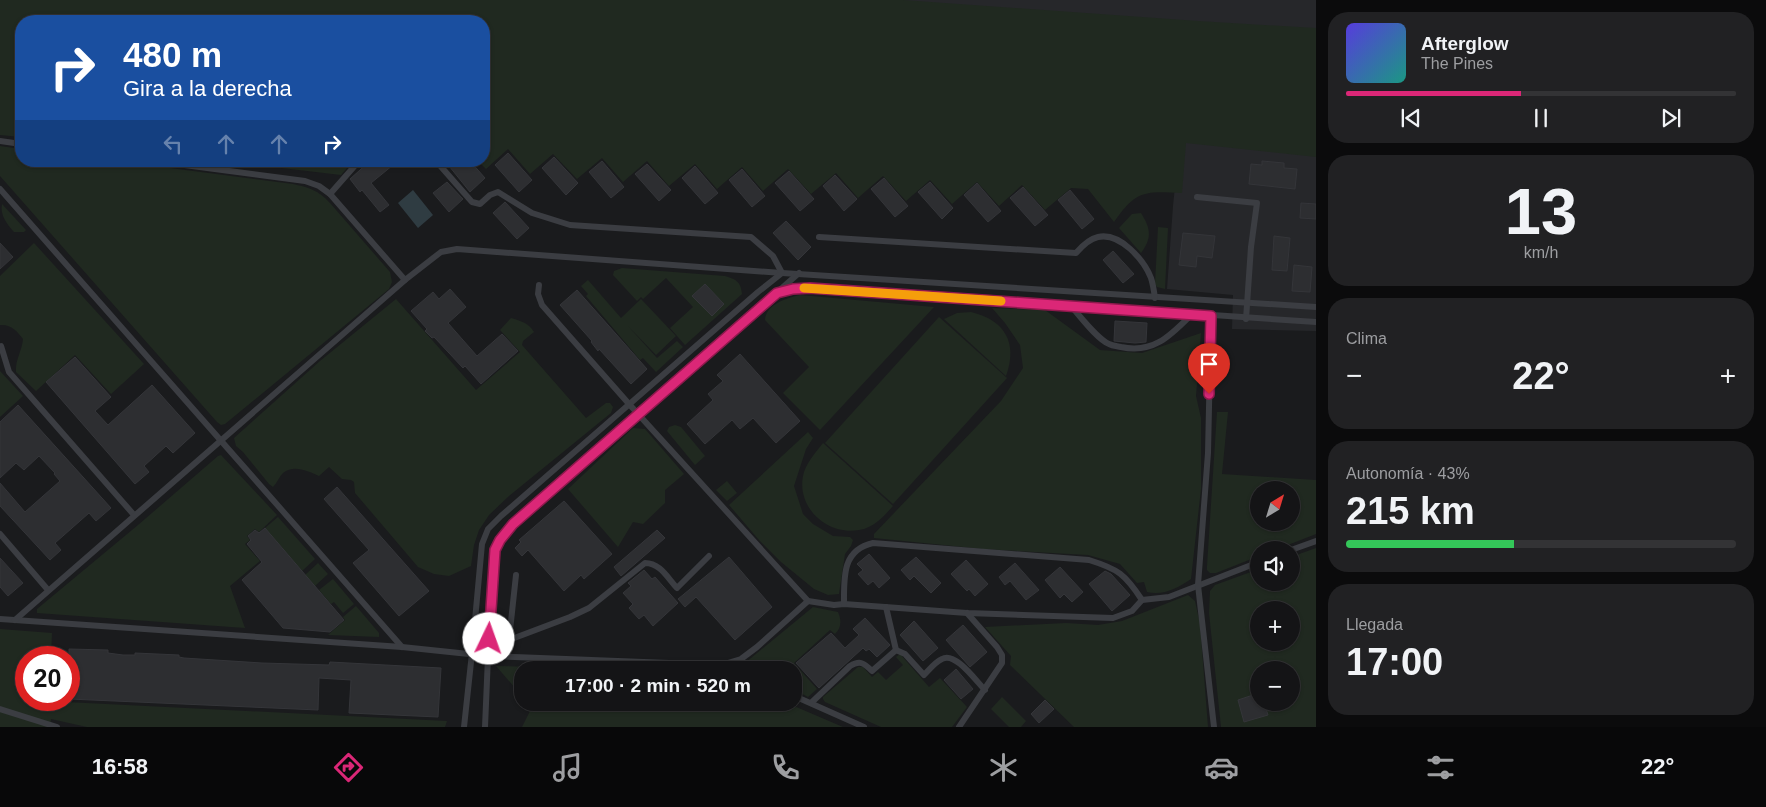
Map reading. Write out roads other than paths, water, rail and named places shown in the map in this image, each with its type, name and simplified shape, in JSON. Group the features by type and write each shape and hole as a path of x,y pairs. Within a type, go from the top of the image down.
{"lane":[{"path":"0,141 15,143"},
{"path":"199,167 305,181 319,186 330,194 405,280"},
{"path":"330,194 354,167"},
{"path":"441,167 472,202 480,204 490,194 498,192 532,213 570,225 750,238 773,256 782,273"},
{"path":"0,189 402,647"},
{"path":"1197,197 1257,203 1251,247 1246,318"},
{"path":"819,238 1076,253 1085,243 1098,237 1110,237 1120,241 1145,268 1151,280 1155,298"},
{"path":"15,620 405,280 441,252 457,249 782,273 1316,307"},
{"path":"464,727 482,544 488,529 500,516 782,273"},
{"path":"486,727 488,656 495,550 500,540 513,524 799,273"},
{"path":"539,285 538,294 542,305 808,601 834,605 844,604 967,613 1113,618 1132,611 1142,600 1169,596 1250,565"},
{"path":"777,293 793,289 810,288 1316,322"},
{"path":"758,292 768,301"},
{"path":"1071,306 1092,330 1108,344 1130,349 1154,346 1173,333 1191,315"},
{"path":"1211,316 1208,453 1198,585 1214,727"},
{"path":"1,346 9,372 134,515"},
{"path":"0,534 48,590"},
{"path":"1300,547 1316,541"},
{"path":"844,604 844,578 850,558 855,551 873,543 1089,560 1114,568 1132,584 1142,600"},
{"path":"489,639 508,640 589,608 645,563 652,563 658,566 677,588 709,556"},
{"path":"508,640 516,575"},
{"path":"734,661 741,659 757,647 808,601"},
{"path":"886,608 896,650"},
{"path":"959,727 1002,663 1002,655 967,613"},
{"path":"0,619 402,647 488,656 617,661"},
{"path":"896,650 905,654 924,675 942,658 949,656 957,660 985,690"},
{"path":"810,702 850,666 857,662 865,664 872,671 896,650"},
{"path":"802,699 864,727"},
{"path":"0,709 57,727"}]}
